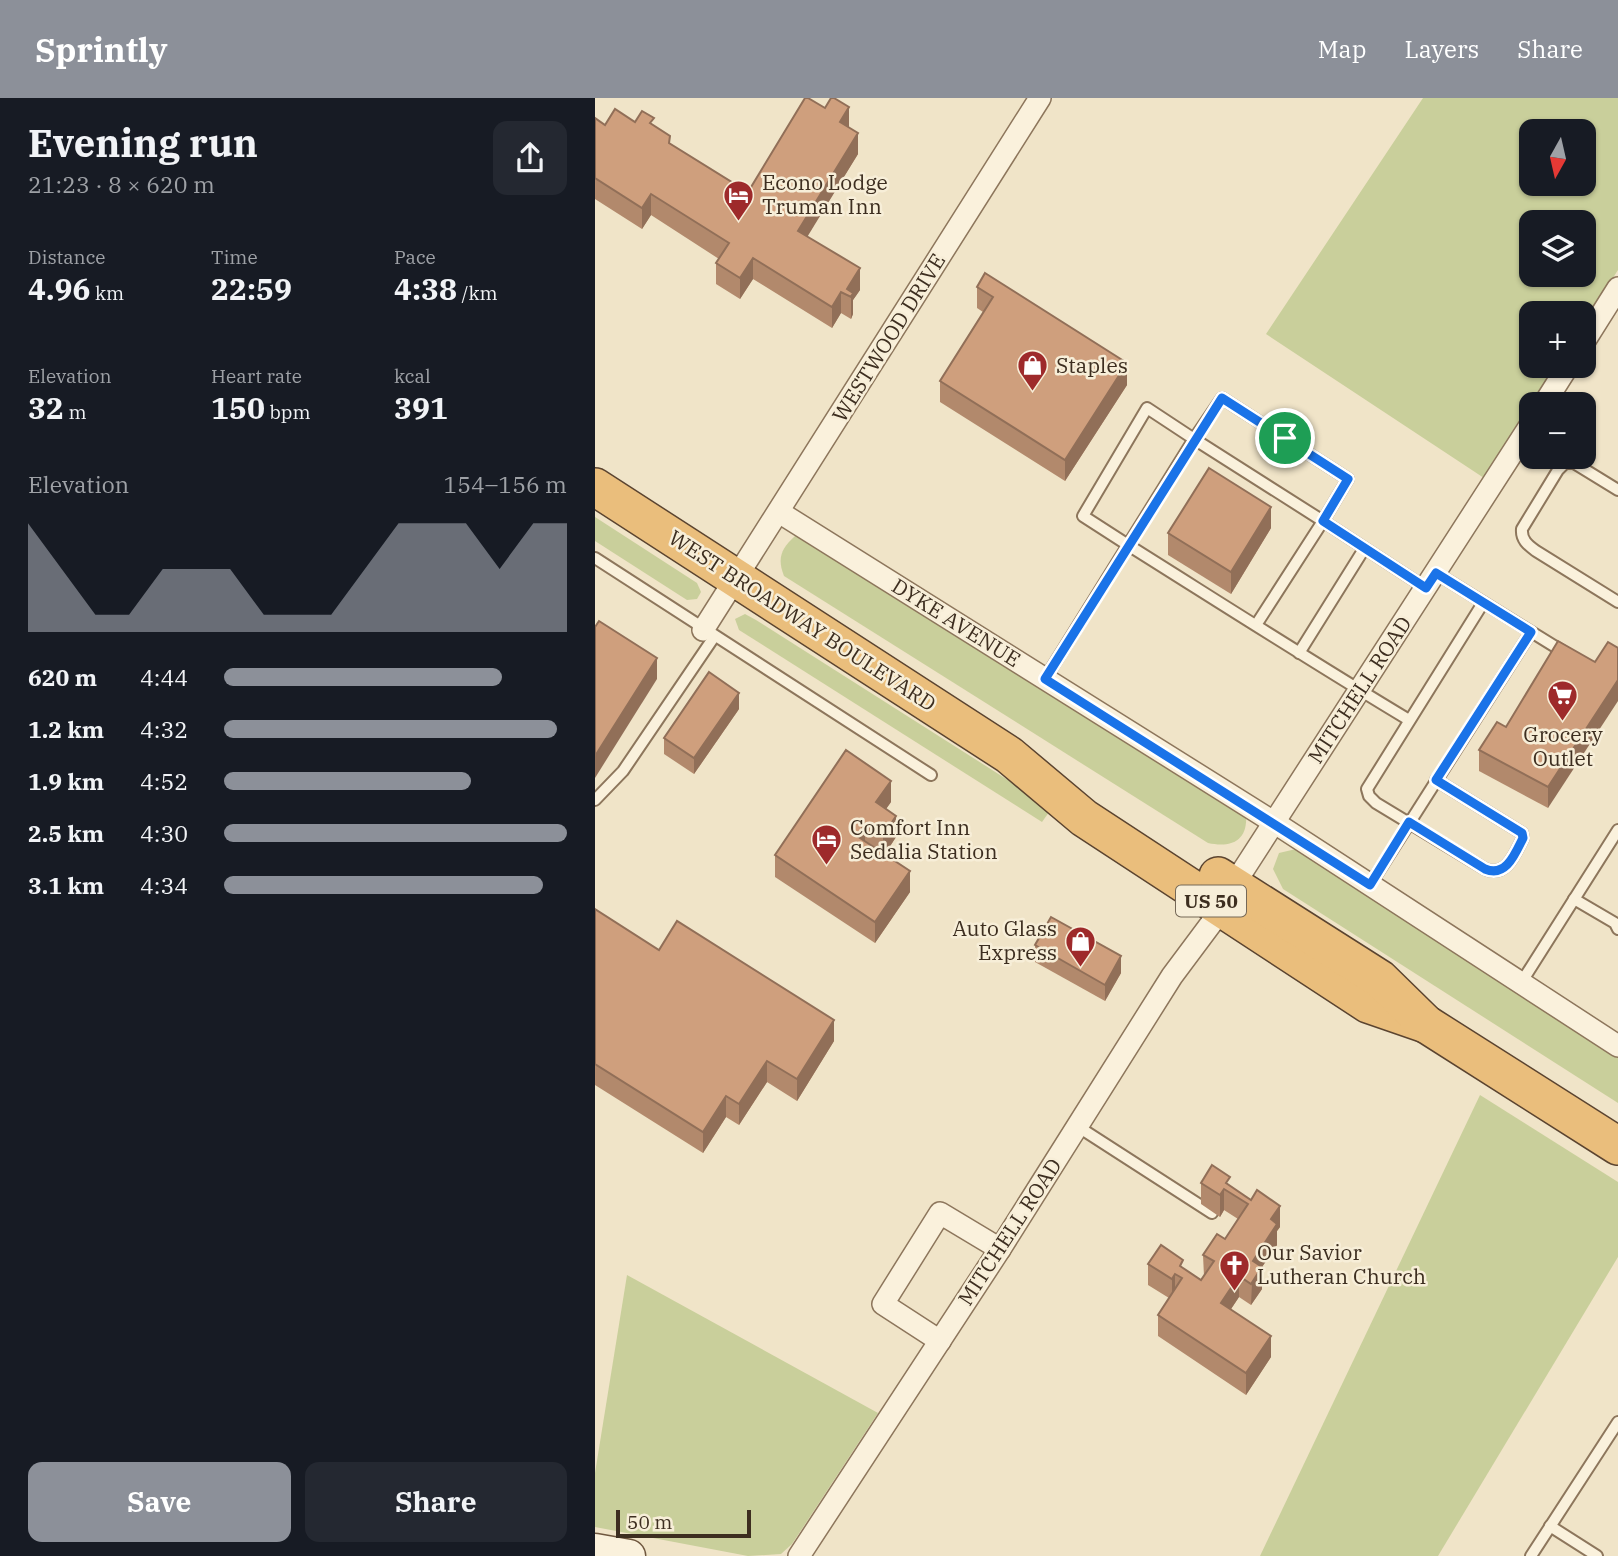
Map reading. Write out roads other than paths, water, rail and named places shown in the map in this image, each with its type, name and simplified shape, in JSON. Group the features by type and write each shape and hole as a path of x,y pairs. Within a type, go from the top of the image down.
{"highway":[{"name":"WEST BROADWAY BOULEVARD","path":"595,487 1009,755 1095,796 1227,897 1380,979 1426,1024 1618,1146"}],"street":[{"name":"WESTWOOD DRIVE","path":"709,633 737,579 1040,98"},
{"path":"1596,323 1618,288"},
{"name":"MITCHELL ROAD","path":"799,1556 1519,443"},
{"name":"DYKE AVENUE","path":"779,512 1275,823 1618,1046"},
{"path":"940,1341 883,1304 940,1213 1000,1249"}],"lane":[{"path":"1045,679 1222,398 1348,479 1256,625"},
{"path":"1409,720 1083,516 1147,408 1364,549 1483,603 1581,663"},
{"path":"1618,490 1574,463 1566,463 1558,470 1522,528 1521,535 1536,551 1618,602"},
{"path":"1300,653 1364,549"},
{"path":"595,558 931,775"},
{"path":"1436,780 1522,833 1523,838 1508,864 1501,870 1493,872 1376,803 1369,796 1367,789 1483,603"},
{"path":"1370,885 1531,632"},
{"path":"595,800 623,771 709,633"},
{"path":"1521,983 1618,830"},
{"path":"1574,899 1615,923 1618,929"},
{"path":"1077,1126 1212,1213"},
{"path":"1531,1556 1618,1422"},
{"path":"1550,1526 1597,1556"}],"place":[{"name":"Econo Lodge Truman Inn","path":"739,222"},
{"name":"Staples","path":"1033,393"},
{"name":"Grocery Outlet","path":"1563,722"},
{"name":"Comfort Inn Sedalia Station","path":"827,867"},
{"name":"Auto Glass Express","path":"1080,968"},
{"name":"Our Savior Lutheran Church","path":"1234,1292"}]}
